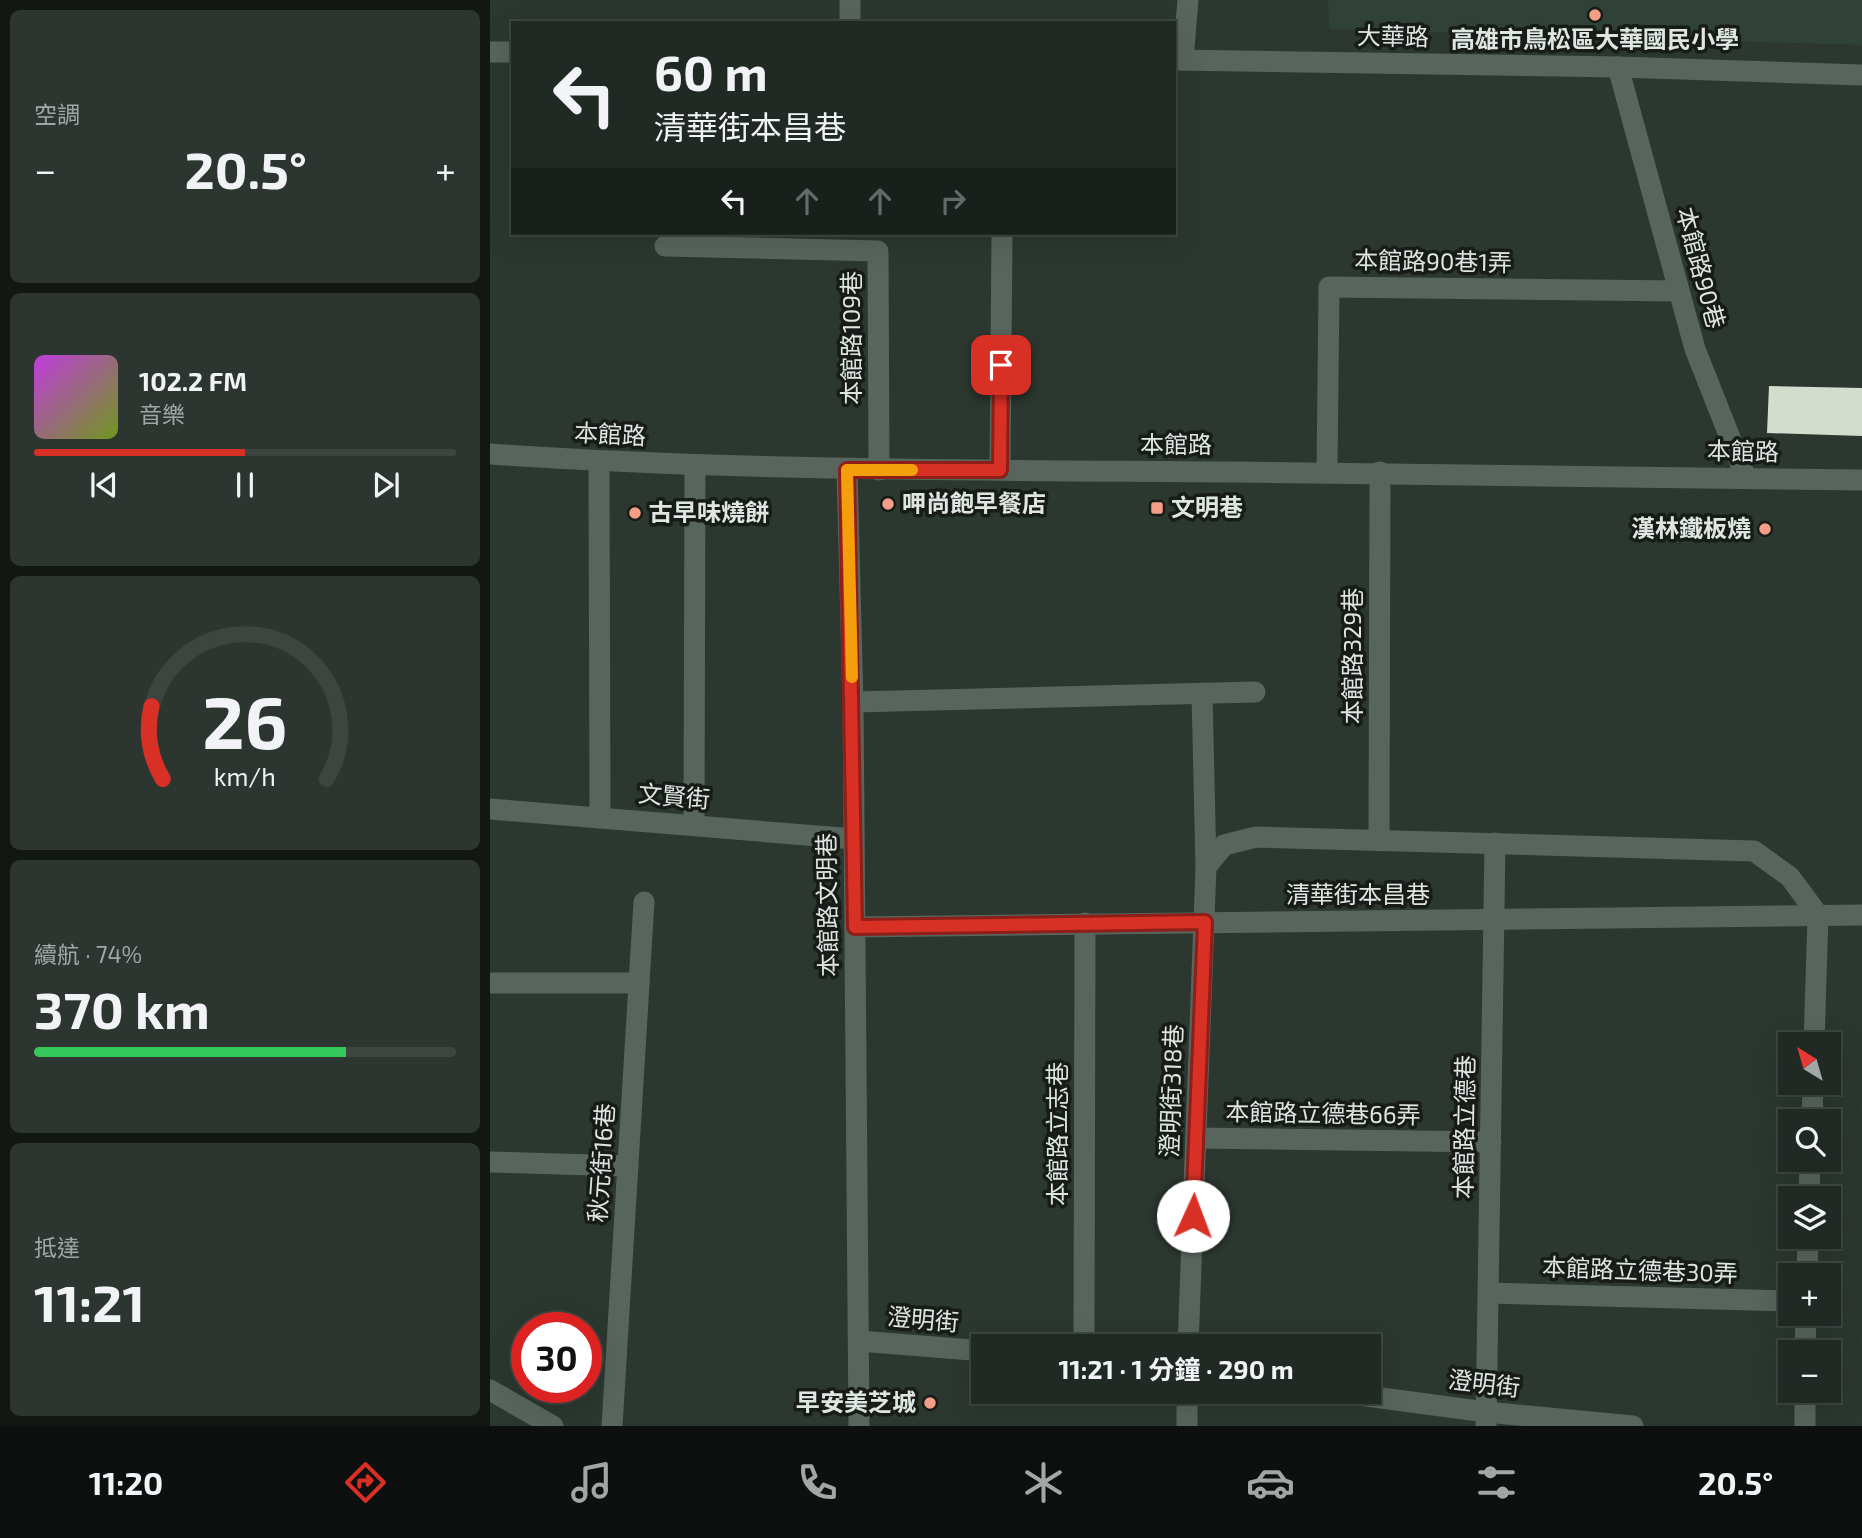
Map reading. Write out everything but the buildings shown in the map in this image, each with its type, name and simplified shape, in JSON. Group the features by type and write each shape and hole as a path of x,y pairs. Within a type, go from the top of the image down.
{"street":[{"path":"850,0 850,21"},
{"path":"1179,60 1188,0"},
{"path":"490,52 511,52"},
{"name":"大華路","path":"1179,60 1618,67 1862,75"},
{"name":"本館路90巷","path":"1618,67 1695,349 1746,478"},
{"path":"1000,470 1002,235"},
{"name":"本館路109巷","path":"665,246 878,251 879,470"},
{"name":"本館路90巷1弄","path":"1327,472 1329,287 1679,291"},
{"name":"本館路","path":"490,454 599,462 847,470 1380,472 1862,480"},
{"path":"599,462 600,817"},
{"path":"694,825 695,466"},
{"name":"本館路文明巷","path":"847,470 853,702 859,1426"},
{"name":"本館路329巷","path":"1379,839 1380,472"},
{"path":"853,702 1255,692"},
{"path":"1202,694 1205,922"},
{"name":"文賢街","path":"490,809 853,839"},
{"path":"1206,867 1224,845 1256,836 1754,851 1790,877 1818,915 1814,1032"},
{"name":"本館路立德巷","path":"1486,1419 1495,843"},
{"name":"秋元街16巷","path":"612,1426 645,902"},
{"name":"清華街本昌巷","path":"855,927 1862,915"},
{"name":"澄明街318巷","path":"1188,1334 1205,922"},
{"name":"本館路立志巷","path":"1084,1334 1085,923"},
{"path":"490,983 639,983"},
{"name":"本館路立德巷66弄","path":"1196,1138 1491,1142"},
{"path":"490,1162 628,1166"},
{"name":"本館路立德巷30弄","path":"1489,1293 1778,1301"},
{"name":"澄明街","path":"859,1341 971,1351"},
{"path":"490,1390 553,1426"},
{"name":"澄明街","path":"1381,1400 1486,1419 1633,1426"},
{"path":"1805,1403 1805,1426"},
{"path":"1187,1404 1187,1426"}],"shaded area":[{"name":"高雄市鳥松區大華國民小學","path":"1328,0 1862,0 1862,45 1329,29"}],"slow traffic":[{"path":"852,677 847,470 912,470"}],"place":[{"name":"高雄市鳥松區大華國民小學","path":"1595,15"},
{"name":"呷尚飽早餐店","path":"888,504"},
{"name":"文明巷","path":"1157,508"},
{"name":"古早味燒餅","path":"635,513"},
{"name":"漢林鐵板燒","path":"1765,529"},
{"name":"早安美芝城","path":"930,1403"}],"route":[{"path":"1001,365 1000,470 847,470 855,927 1205,922 1193,1216"}]}
